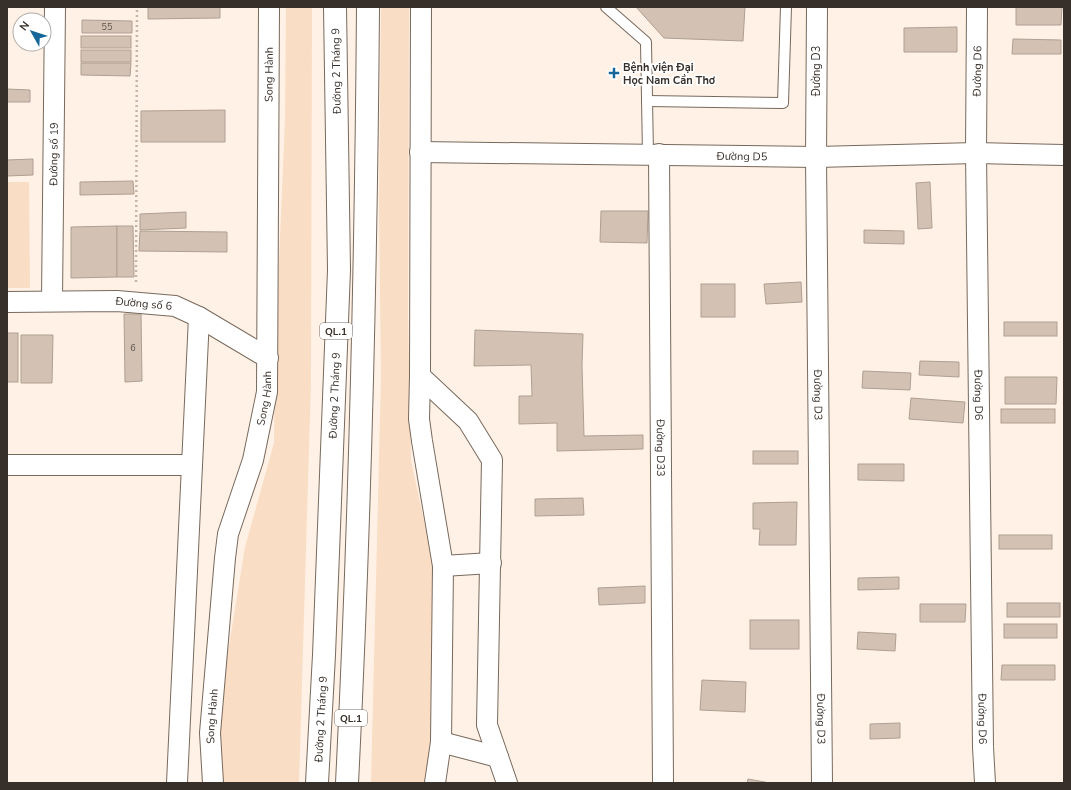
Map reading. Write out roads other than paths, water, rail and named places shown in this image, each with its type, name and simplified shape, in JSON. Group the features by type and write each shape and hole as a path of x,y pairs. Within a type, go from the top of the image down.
{"highway":[{"name":"Đường 2 Tháng 9","path":"317,783 324,655 339,270 335,7"},
{"name":"QL.1","path":"347,783 354,652 367,153 368,7"}],"street":[{"name":"Đường số 19","path":"52,300 55,7"},
{"name":"Song Hành","path":"213,783 210,733 228,534 253,460 267,392 270,7"},
{"path":"421,7 419,419 443,566 441,742 435,783"},
{"name":"Đường D3","path":"817,7 816,157 822,783"},
{"name":"Đường D6","path":"977,7 976,153 982,747 985,783"},
{"name":"Đường D5","path":"420,152 816,157 976,153 1064,155"},
{"name":"Đường D33","path":"653,154 663,783"},
{"name":"Đường số 6","path":"7,302 52,300 117,301 175,306 199,317 268,358"},
{"path":"177,783 199,317"},
{"path":"420,376 468,421 492,460 487,725 507,783"},
{"path":"7,465 192,466"},
{"path":"443,566 491,563"},
{"path":"441,742 498,757"}],"lane":[{"path":"606,7 646,42 647,101 653,154"},
{"path":"647,101 783,103 786,7"}],"place":[{"name":"Bệnh viện Đại Học Nam Cần Thơ","path":"614,73"}]}
